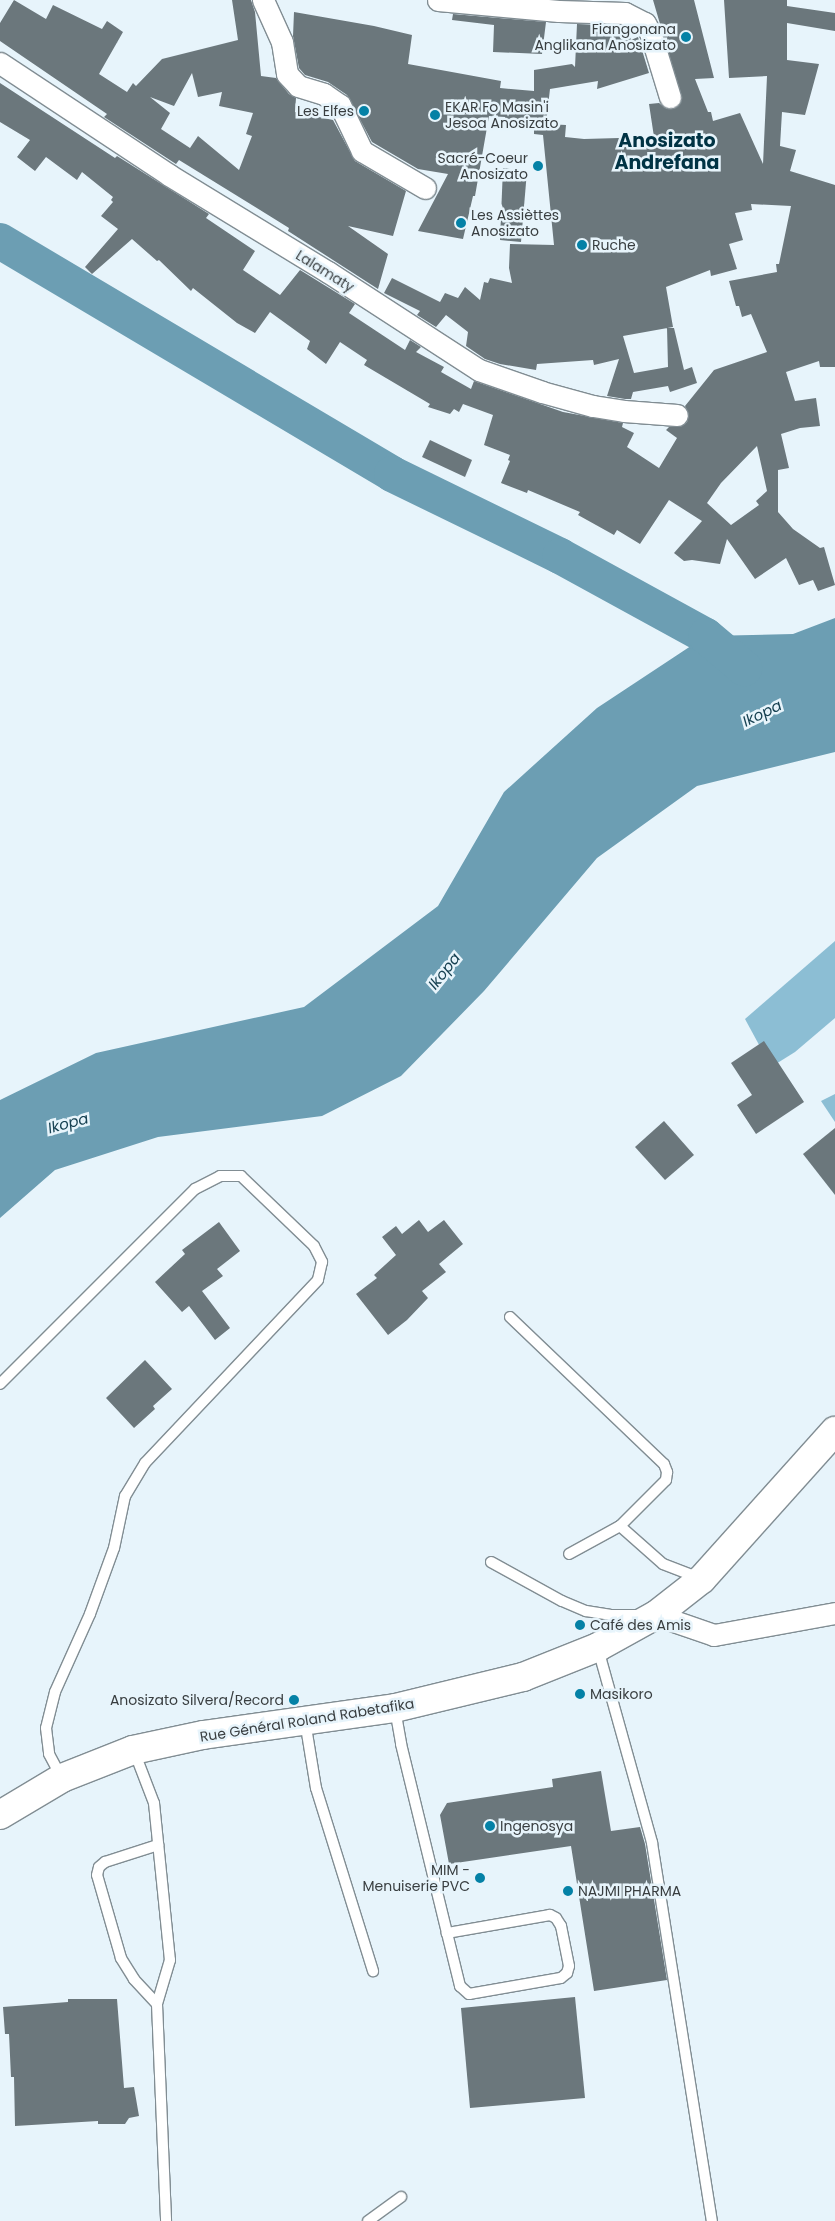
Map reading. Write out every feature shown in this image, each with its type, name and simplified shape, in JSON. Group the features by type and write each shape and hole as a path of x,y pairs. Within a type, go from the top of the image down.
{"main road":[{"name":"Rue Général Roland Rabetafika","path":"0,1814 62,1778 133,1750 203,1736 395,1708 523,1677 598,1647 656,1615 702,1579 835,1431"}],"street":[{"path":"263,0 282,42 287,74 298,86 324,94 340,105 362,152 425,188"},
{"path":"438,0 559,10 625,13 645,23 651,36 670,97"},
{"name":"Lalamaty","path":"0,63 169,175 328,272 479,370 542,392 593,406 624,411 677,415"},
{"path":"656,1615 714,1635 835,1613"}],"lane":[{"path":"0,1384 195,1189 220,1176 241,1176 314,1246 322,1262 318,1280 145,1463 125,1496 114,1548 90,1614 55,1692 46,1728 49,1754 62,1778"},
{"path":"510,1317 664,1464 667,1472 666,1480 620,1526 569,1554"},
{"path":"620,1526 663,1564 702,1579"},
{"path":"491,1562 562,1601 586,1611 610,1615 656,1615"},
{"path":"598,1647 652,1843 712,2221"},
{"path":"395,1708 401,1744 447,1933 460,1986 469,1994 560,1978 567,1973 569,1966 561,1926 556,1918 550,1915 447,1933"},
{"path":"305,1720 316,1788 373,1971"},
{"path":"133,1750 154,1803 170,1960 158,2004 166,2221"},
{"path":"158,1845 105,1862 99,1867 97,1875 120,1958 134,1979 158,2004"},
{"path":"368,2221 401,2197"}],"shaded area":[{"path":"835,941 835,1018 795,1052 771,1067 745,1019"},
{"path":"835,1094 835,1122 821,1101"}],"water":[{"name":"Ikopa","path":"835,618 835,752 697,786 597,858 484,991 401,1076 322,1116 158,1137 55,1170 0,1218 0,1100 96,1053 304,1007 438,906 504,792 597,708 706,636 793,634"}],"building":[{"path":"14,0 46,19 53,5 102,29 107,21 123,32 99,74 127,92 133,83 136,86 162,59 238,40 232,0 251,0 255,12 261,76 276,78 289,94 296,98 295,112 333,120 355,161 406,191 393,236 348,226 388,254 378,289 288,231 289,228 179,160 176,164 104,117 107,114 0,41 0,23","holes":["192,73 198,97 222,92 219,106 253,113 246,134 252,136 239,170 198,136 190,148 161,129 170,113 150,97 174,106"]},
{"path":"653,0 694,0 714,78 695,79 708,112 711,112 713,121 740,113 763,164 767,76 729,78 724,0 787,0 787,6 835,13 835,31 787,23 787,60 819,64 805,115 782,112 780,146 796,150 790,171 835,185 835,367 820,367 819,361 786,372 795,401 816,398 820,426 800,428 781,434 789,468 778,470 778,512 793,529 820,548 824,547 835,585 818,591 813,580 799,585 786,558 755,579 727,539 720,564 692,560 684,561 674,553 702,521 669,500 640,544 617,530 614,535 578,515 580,512 528,490 527,493 501,483 510,461 508,460 510,455 484,445 493,415 463,404 459,412 454,409 450,414 428,407 430,404 364,365 367,360 340,342 326,364 307,349 310,341 270,312 255,333 237,323 193,288 191,291 159,260 157,261 132,239 92,274 85,267 118,229 101,216 113,202 111,200 113,197 82,172 77,180 46,157 35,171 17,157 30,140 0,122 0,83 115,158 117,156 209,214 206,218 255,251 243,270 280,295 300,270 355,304 349,313 405,350 410,340 421,347 416,352 444,367 441,372 471,389 474,381 563,412 623,423 622,427 634,433 627,447 659,468 677,438 666,430 669,427 682,426 687,422 689,415 685,406 714,370 767,352 751,314 742,317 739,306 736,306 729,281 777,272 776,264 779,264 791,206 751,204 752,210 735,213 743,240 729,244 737,269 711,276 710,270 666,287 673,327 667,328 674,328 684,370 692,367 697,383 670,392 668,386 633,392 631,399 625,399 607,396 619,359 594,365 593,360 537,364 536,370 500,364 485,359 466,346 468,332 446,315 436,327 417,315 420,311 384,293 392,278 440,302 445,293 458,298 465,287 480,300 484,282 488,283 490,278 512,283 509,268 510,244 554,245 543,135 534,134 534,122 530,122 530,130 505,127 505,117 489,116 475,196 473,196 463,239 418,231 448,174 418,169 372,142 347,95 328,82 305,75 299,68 293,36 294,12 374,26 412,35 408,64 501,81 500,88 534,91 534,70 572,64 575,67 577,24 624,26 627,28 631,40 638,37 649,73 597,89 598,81 550,89 546,124 566,125 565,137 584,139 654,137 649,104 659,103 667,109 673,109 679,105 682,99","holes":["667,328 668,367 634,373 623,336","757,446 767,491 756,501 759,505 731,525 707,503 721,483"]},
{"path":"453,14 546,22 542,54 493,52 494,25 452,20"},
{"path":"503,168 527,171 521,242 500,240"},
{"path":"430,440 472,460 465,477 422,457"},
{"path":"764,1041 804,1102 756,1134 737,1105 752,1095 731,1063"},
{"path":"664,1121 694,1155 665,1180 635,1147"},
{"path":"835,1128 835,1195 803,1154"},
{"path":"419,1220 428,1232 444,1220 463,1244 439,1264 446,1272 422,1291 428,1298 407,1320 388,1335 356,1294 377,1278 374,1275 396,1255 382,1237 396,1226 402,1234"},
{"path":"219,1222 240,1251 217,1269 223,1276 202,1291 230,1328 215,1340 189,1306 182,1312 155,1282 185,1254 182,1250"},
{"path":"145,1360 172,1389 153,1406 155,1409 134,1428 106,1398"},
{"path":"601,1771 611,1831 640,1827 645,1844 667,1980 594,1991 571,1846 449,1864 440,1815 447,1803 553,1787 552,1779"},
{"path":"575,1997 585,2098 470,2108 461,2008"},
{"path":"68,1999 117,1999 124,2088 134,2087 139,2116 129,2118 125,2124 98,2124 98,2121 15,2126 14,2077 11,2077 9,2034 5,2034 3,2007 68,2002"}],"waterway":[{"path":"0,241 392,474 560,556 706,636 744,668"}],"place":[{"name":"Fiangonana Anglikana Anosizato","path":"686,37"},
{"name":"Les Elfes","path":"364,111"},
{"name":"EKAR Fo Masin'i Jesoa Anosizato","path":"435,115"},
{"name":"Sacré-Coeur Anosizato","path":"538,166"},
{"name":"Les Assièttes Anosizato","path":"461,223"},
{"name":"Ruche","path":"582,245"},
{"name":"Café des Amis","path":"580,1625"},
{"name":"Masikoro","path":"580,1694"},
{"name":"Anosizato Silvera/Record","path":"294,1700"},
{"name":"Ingenosya","path":"490,1826"},
{"name":"MIM - Menuiserie PVC","path":"480,1878"},
{"name":"NAJMI PHARMA","path":"568,1891"}],"district":[{"name":"Anosizato Andrefana","path":"667,152"}]}
